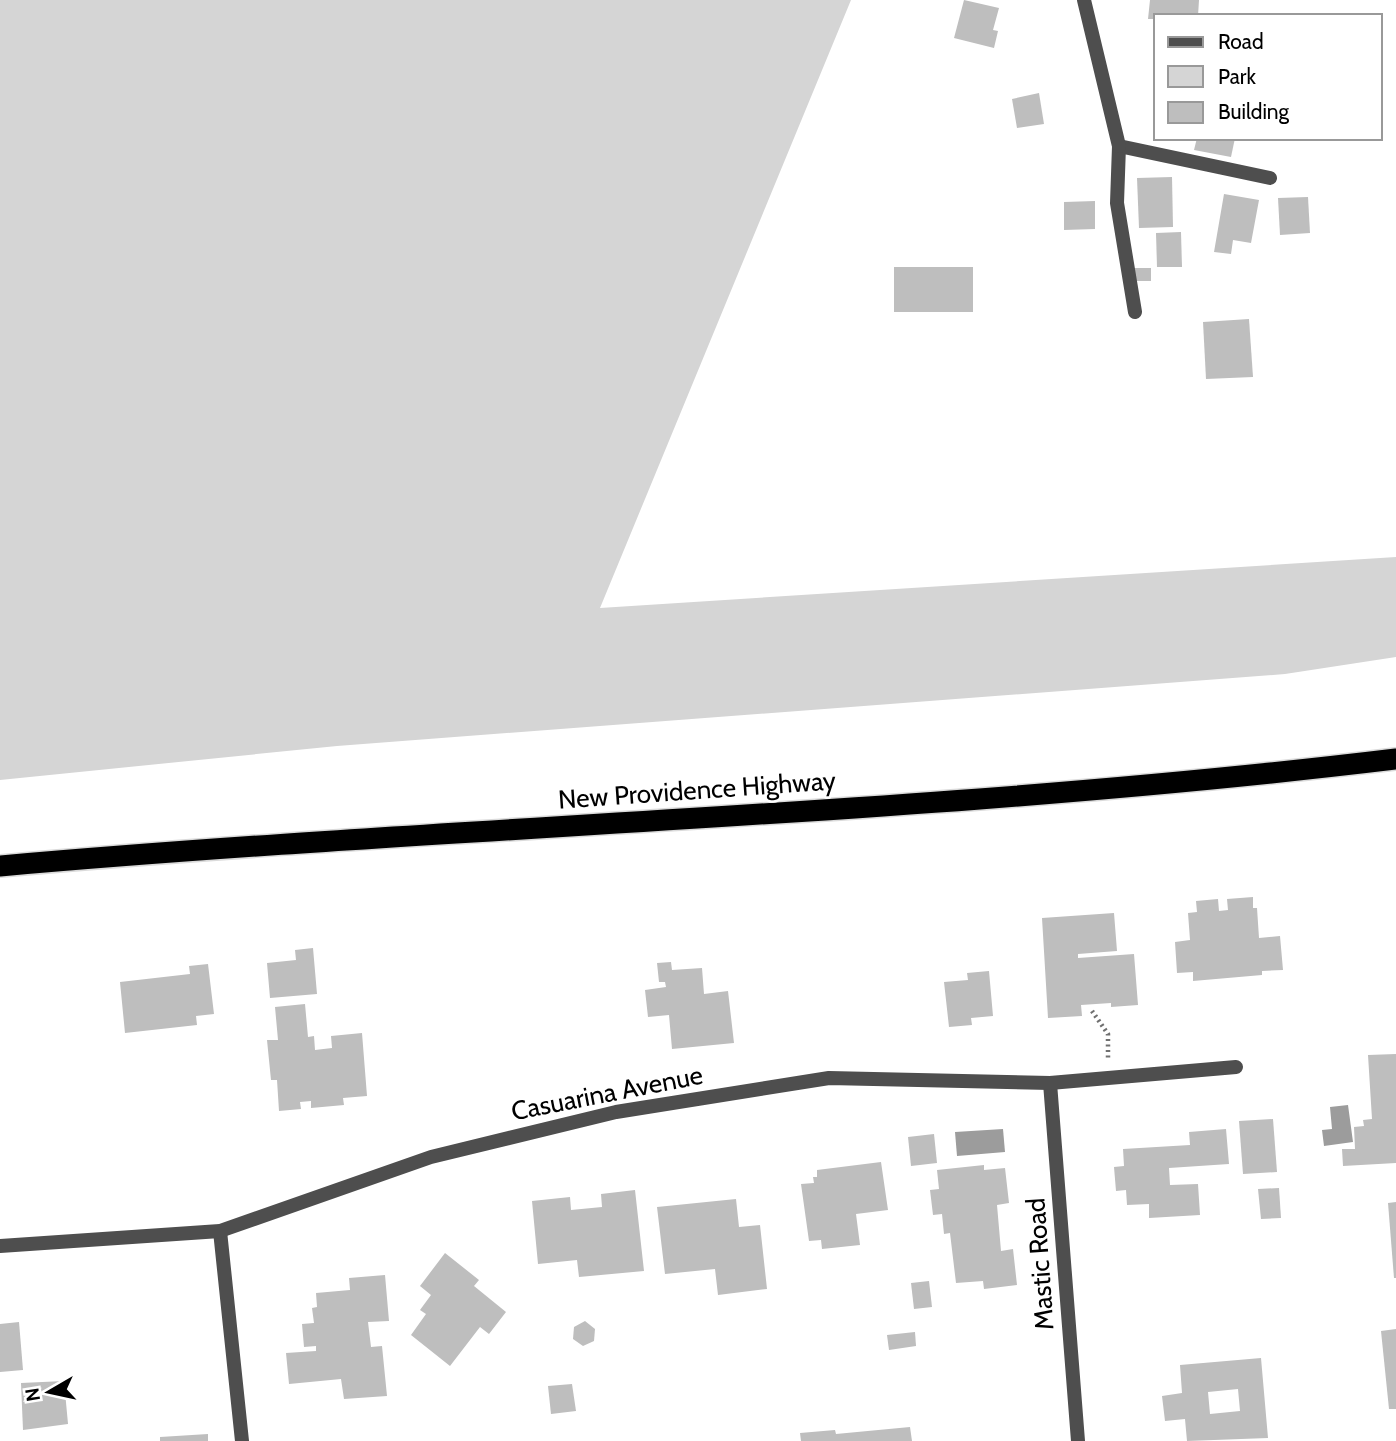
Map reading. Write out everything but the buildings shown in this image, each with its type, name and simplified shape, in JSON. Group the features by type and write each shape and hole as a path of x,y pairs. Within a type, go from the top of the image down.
{"highway":[{"name":"New Providence Highway","path":"0,866 1019,797 1271,774 1396,759"}],"street":[{"path":"1084,0 1119,146 1118,203 1135,312"},
{"path":"1119,146 1270,178"},
{"name":"Casuarina Avenue","path":"0,1246 220,1231 431,1157 616,1112 829,1078 1051,1083 1236,1067"},
{"name":"Mastic Road","path":"1051,1083 1078,1441"},
{"path":"220,1231 242,1441"}],"path":[{"path":"1092,1011 1108,1034 1109,1078"}],"green space":[{"path":"0,0 851,0 600,608 1396,557 1396,657 1285,674 337,746 0,780"}],"shaded area":[{"path":"1348,1105 1353,1142 1324,1146 1322,1130 1332,1129 1330,1107"},
{"path":"1003,1129 1005,1152 957,1156 955,1132"}]}
